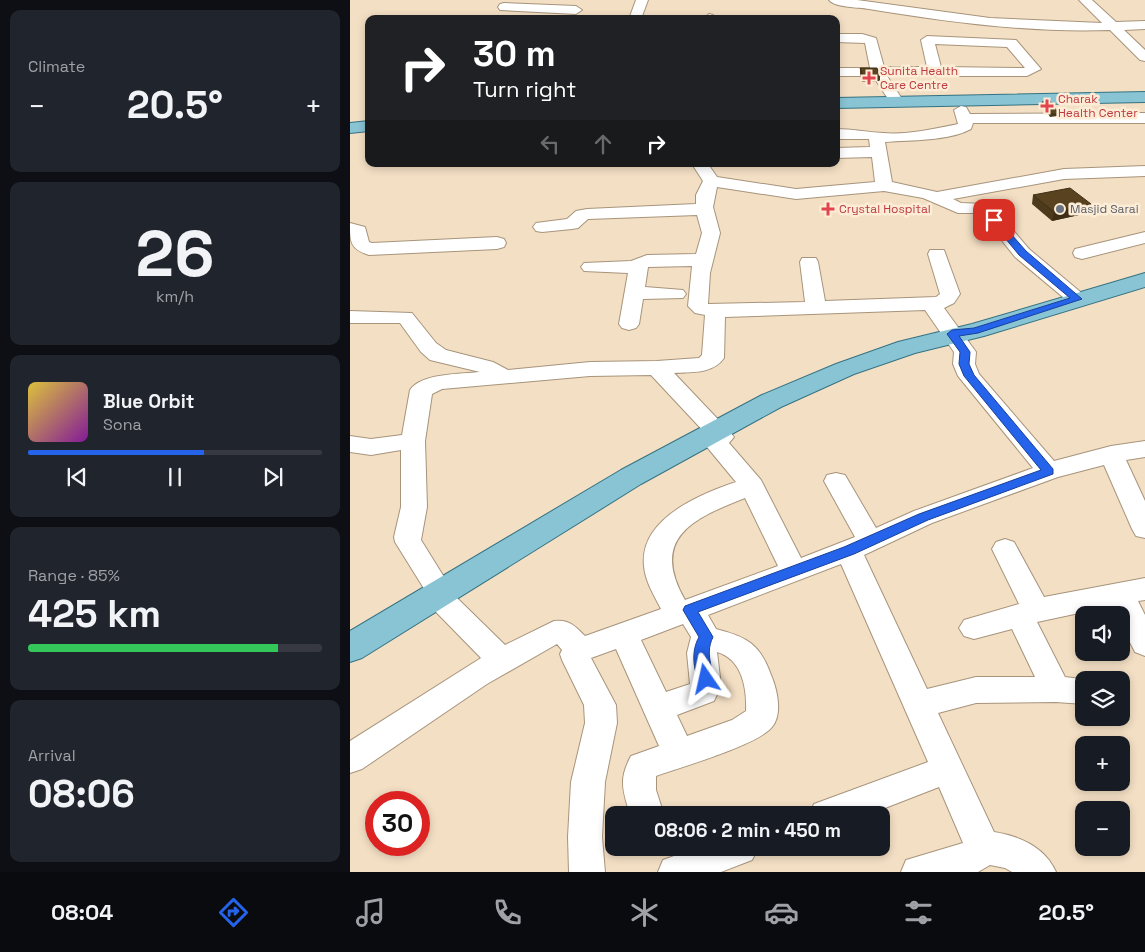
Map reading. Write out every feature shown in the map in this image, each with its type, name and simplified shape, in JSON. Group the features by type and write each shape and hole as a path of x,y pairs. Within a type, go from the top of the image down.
{"main road":[{"path":"840,103 1145,97"},
{"path":"350,128 365,126"},
{"path":"350,648 443,598 716,436 778,407 962,335 1145,280"},
{"path":"350,664 443,598"}],"street":[{"path":"636,15 642,0"},
{"path":"835,0 894,4 1003,23 1113,27 1145,25"},
{"path":"1085,0 1145,57"},
{"path":"504,7 576,10"},
{"path":"840,38 868,39 871,41 872,63 897,102"},
{"path":"840,71 872,63 935,71 1027,72 1034,69 1011,44 927,40 935,71"},
{"path":"840,152 962,128 966,126 965,119 957,101"},
{"path":"965,119 1145,118"},
{"path":"840,134 865,134 880,144"},
{"path":"880,144 884,186"},
{"path":"702,167 711,181 796,194 884,186 936,197 958,208 974,207 983,210 1022,253 1077,299"},
{"path":"936,197 1064,174 1145,171"},
{"path":"711,181 705,195 705,209 711,233 703,260 698,306 702,309 716,311 941,303 950,294 937,254"},
{"path":"542,227 572,224 582,215 587,214 705,209"},
{"path":"350,228 359,231 360,245 369,249 497,243"},
{"path":"1082,253 1145,238"},
{"path":"629,324 637,267 641,262 703,260"},
{"path":"809,262 816,307"},
{"path":"591,267 637,267"},
{"path":"634,293 676,294"},
{"path":"931,304 962,335 965,352 964,364 969,376 1049,472"},
{"path":"502,660 443,598 407,537 414,507 413,441 421,390 438,383 504,376 590,369 657,368 710,362 713,358 716,311"},
{"path":"350,317 405,317 436,354 449,359 481,363 504,376"},
{"path":"657,368 716,436 752,486 768,522 794,571"},
{"path":"350,444 371,447 413,441"},
{"path":"350,759 436,700 502,660 554,632 562,632 579,648 589,647 794,571 923,517 1049,472 1111,454 1145,448"},
{"path":"1111,454 1145,529"},
{"path":"836,481 917,705 983,848"},
{"path":"645,806 638,773 643,766 743,730 761,718 762,709 755,670 749,657 730,644 706,637 684,612 659,575 657,551 672,528 689,513 715,499 752,486"},
{"path":"917,705 976,690 1070,690 1028,613 1005,549"},
{"path":"974,628 1028,613 1133,591 1145,644"},
{"path":"624,634 678,752"},
{"path":"658,708 703,692 706,679 701,657 701,646 706,637"},
{"path":"579,648 576,654 577,660 600,705 601,723 588,782 585,837 587,872"},
{"path":"850,806 946,770"},
{"path":"919,872 973,856 983,848 999,849 1016,854 1038,872"},
{"path":"676,872 719,856"}],"building":[{"path":"860,68 877,68 880,76 863,76"},
{"path":"1050,101 1059,114 1050,114 1042,102"},
{"path":"1070,188 1091,204 1054,212 1033,195"}],"place":[{"name":"Sunita Health Care Centre","path":"869,78"},
{"name":"Charak Health Center","path":"1047,106"},
{"name":"Crystal Hospital","path":"828,209"},
{"name":"Masjid Sarai","path":"1060,209"}],"route":[{"path":"706,679 701,657 701,646 706,637 690,610 849,551 897,527 923,517 1049,472 969,376 964,364 965,352 962,345 952,334 975,331 1077,299 1022,253 994,220"}]}
